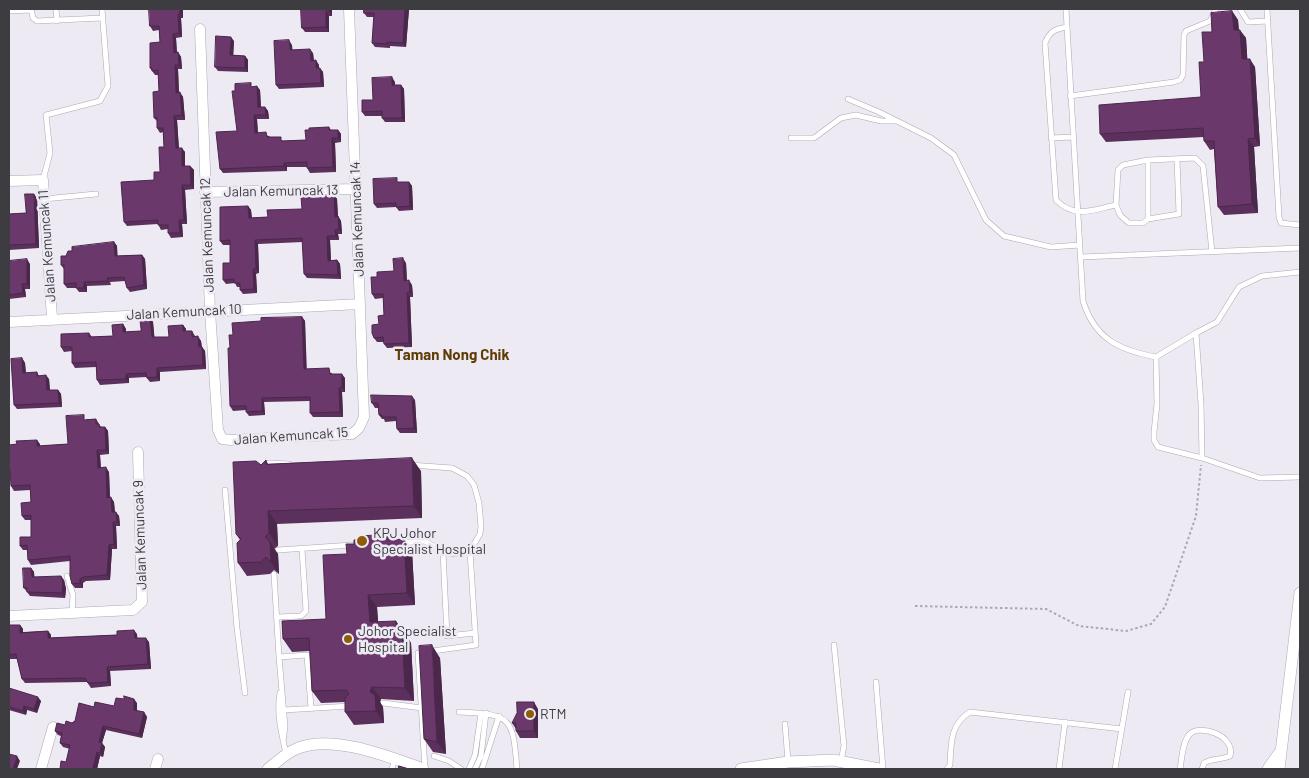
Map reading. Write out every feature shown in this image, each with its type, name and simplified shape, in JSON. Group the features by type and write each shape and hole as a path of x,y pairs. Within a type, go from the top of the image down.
{"street":[{"name":"Jalan Kemuncak 14","path":"348,9 364,417 359,428"},
{"name":"Jalan Kemuncak 12","path":"200,29 210,311 218,430 222,439"},
{"path":"9,181 43,180"},
{"name":"Jalan Kemuncak 11","path":"43,180 52,318"},
{"name":"Jalan Kemuncak 13","path":"206,192 356,189"},
{"name":"Jalan Kemuncak 10","path":"9,322 52,318 360,304"},
{"name":"Jalan Kemuncak 15","path":"222,439 352,434 359,428"},
{"name":"Jalan Kemuncak 9","path":"9,616 133,610 142,602 138,452"},
{"path":"1279,769 1298,636 1300,593"},
{"path":"41,769 53,727"},
{"path":"272,768 286,755 309,745 352,746 394,764 424,769"},
{"path":"1268,769 1281,749"},
{"path":"741,769 788,762 837,763 871,769"}],"lane":[{"path":"9,11 31,9 33,18 36,21 102,18"},
{"path":"56,9 57,21"},
{"name":"Jalan Kemuncak 11","path":"43,180 50,153 46,115 100,101 108,86 102,9"},
{"path":"1066,9 1083,301 1087,314 1102,336 1116,345 1138,354 1156,357 1217,322 1240,287 1262,276 1300,272"},
{"path":"1070,96 1180,80 1183,75 1184,35 1186,31 1210,21 1216,9"},
{"path":"1240,9 1248,22 1268,21"},
{"path":"1267,9 1279,216 1281,223 1300,225"},
{"path":"1066,28 1056,29 1048,34 1045,43 1050,138 1056,200 1066,210 1078,213 1116,205"},
{"path":"848,99 931,138 954,155 986,220 1004,236 1051,248 1080,246"},
{"path":"791,138 814,138 841,118 856,115 881,121 897,121"},
{"path":"1050,138 1073,137"},
{"path":"1177,159 1178,214 1148,219 1143,223 1129,223 1120,215 1116,205 1118,170 1123,165 1148,160 1195,158 1203,166 1212,252"},
{"path":"1148,160 1148,219"},
{"path":"44,199 96,194"},
{"path":"1081,257 1300,248"},
{"path":"1196,333 1201,404 1202,458"},
{"path":"1156,357 1157,404 1154,440 1158,446 1202,458 1260,478 1300,477"},
{"path":"269,473 269,463 299,464"},
{"path":"407,465 452,468 467,476 474,485 480,502 480,534 470,551 476,645 418,653 424,769"},
{"path":"225,490 245,693"},
{"path":"396,543 425,541 443,552 456,554 470,551"},
{"path":"278,550 357,545"},
{"path":"278,617 301,616 306,611 302,548"},
{"path":"230,552 238,552"},
{"path":"443,552 447,636 475,633"},
{"path":"274,574 284,710 283,741"},
{"path":"68,576 73,595 72,614"},
{"path":"834,645 844,746 837,763"},
{"path":"279,657 307,655 311,708"},
{"path":"876,682 883,769"},
{"path":"281,689 278,702 286,755"},
{"path":"1115,769 1128,692"},
{"path":"383,703 422,708"},
{"path":"284,710 353,706"},
{"path":"460,712 500,716 514,734 517,769"},
{"path":"947,769 950,765 953,732 962,717 970,712 1122,729"},
{"path":"469,769 475,755 483,713"},
{"path":"475,769 481,756 483,713"},
{"path":"482,769 500,716"},
{"path":"1059,769 1065,722"},
{"path":"785,724 788,762"},
{"path":"1180,769 1186,739 1190,732 1197,730 1221,735 1228,740 1232,751 1230,756 1225,758 1210,759 1204,763 1202,769"},
{"path":"434,756 449,761 461,769"}],"path":[{"path":"915,606 1046,609 1079,626 1126,631 1152,624 1165,607 1196,516 1202,458"}],"building":[{"path":"149,9 180,9 180,14 178,14 179,33 173,34 174,53 178,52 179,65 175,65 176,93 180,92 182,115 174,116 176,148 182,148 182,166 190,166 191,185 182,185 184,220 179,220 180,233 168,233 168,225 158,225 158,220 124,222 121,182 154,180 154,172 160,172 159,147 164,147 163,128 157,128 157,117 154,118 153,92 159,91 158,70 152,71 152,68 150,68 150,43 160,42 159,26 150,26"},
{"path":"301,9 329,9 329,11 326,11 326,27 302,28"},
{"path":"364,9 405,9 403,43 372,43 374,13 364,13"},
{"path":"1232,11 1234,30 1240,30 1242,59 1250,59 1255,138 1248,139 1252,204 1218,207 1214,141 1204,141 1203,128 1100,134 1099,105 1201,97 1199,62 1204,62 1202,32 1212,32 1211,13"},
{"path":"216,36 231,37 230,55 245,56 245,68 215,67"},
{"path":"289,40 290,50 310,49 311,61 316,60 316,68 320,68 321,83 276,85 274,41"},
{"path":"392,77 392,85 401,85 402,118 382,118 382,111 362,112 362,100 373,100 372,78"},
{"path":"251,83 251,87 257,86 258,107 265,107 266,115 254,115 255,133 266,132 267,137 281,137 281,141 306,140 305,130 309,130 309,128 329,127 329,130 338,130 338,138 332,138 333,167 307,168 307,162 284,163 284,166 220,169 216,132 237,131 232,91 235,91 235,84"},
{"path":"397,178 397,182 409,182 410,206 396,207 396,203 374,204 373,179"},
{"path":"25,194 34,194 36,244 9,245 9,214 26,213"},
{"path":"334,195 335,217 338,216 339,229 335,230 336,236 327,236 328,261 337,260 338,275 304,274 302,238 255,240 256,269 253,269 254,289 240,290 240,283 234,283 234,279 223,280 223,263 230,263 230,240 220,241 220,207 248,206 249,218 268,217 267,210 302,209 301,197"},
{"path":"114,242 115,256 142,255 144,285 127,288 124,277 107,278 108,281 84,282 84,288 76,288 76,283 64,284 64,265 61,265 61,256 66,256 68,251 72,251 72,247"},
{"path":"403,258 404,281 409,280 410,292 407,293 409,343 384,344 383,337 374,338 372,333 372,325 379,324 378,316 384,315 383,294 372,294 371,277 377,277 377,272 394,271 393,259"},
{"path":"27,259 27,284 22,284 23,293 9,295 9,261"},
{"path":"302,317 304,369 329,368 330,374 342,374 342,387 339,388 340,412 310,413 310,397 262,398 262,411 246,412 246,406 230,406 228,348 230,348 229,335 233,335 232,323 261,321 261,318"},
{"path":"140,318 150,318 152,337 169,337 168,326 183,325 183,331 192,331 192,337 198,336 199,347 202,347 203,365 157,368 157,377 147,378 146,373 126,374 126,379 97,380 96,362 72,363 72,347 61,347 61,334 89,333 89,337 113,336 112,325 123,324 123,332 141,331"},
{"path":"22,358 23,373 37,372 37,376 46,375 47,390 58,390 59,403 14,405 11,359"},
{"path":"371,395 412,396 414,428 397,429 396,417 382,417 382,415 379,415 378,403 372,403"},
{"path":"84,415 84,420 96,419 96,424 99,424 99,427 105,427 106,450 97,450 98,468 106,467 107,498 111,497 112,512 116,512 117,522 113,522 114,544 109,545 107,575 83,577 80,579 80,583 72,584 70,556 28,560 27,545 20,546 20,537 31,537 31,515 22,516 21,503 31,502 30,485 11,486 9,445 17,444 16,441 37,440 37,446 68,444 66,416"},
{"path":"412,458 414,506 268,511 269,533 265,537 270,542 271,562 266,557 261,562 238,563 237,543 241,539 236,534 233,462 256,461 261,465 266,460 266,464"},
{"name":"Johor Specialist Hospital","path":"388,535 388,540 404,539 407,593 368,595 370,622 396,621 396,631 402,631 405,688 372,687 370,692 375,695 376,711 345,712 345,698 349,694 346,690 312,691 309,638 283,639 282,621 326,619 323,555 347,554 346,544 354,544 354,540 365,539 364,536"},
{"path":"23,568 31,568 32,577 61,576 63,584 62,593 27,592 27,588 24,588"},
{"path":"9,625 20,625 20,633 48,631 48,638 117,635 117,631 134,630 135,638 146,638 148,664 107,667 108,682 88,683 85,678 22,679 16,654 9,655"},
{"path":"432,645 437,742 424,739 419,646"},
{"path":"9,688 38,697 34,709 24,706 23,711 9,707"},
{"path":"124,696 134,699 134,710 144,712 139,734 103,726 99,742 102,743 100,753 97,752 93,768 97,769 60,769 61,761 66,762 70,745 60,743 62,733 55,731 57,723 65,725 66,721 72,723 75,721 79,703 94,707 95,702 114,706 116,698 124,699"},
{"path":"517,702 534,702 534,731 516,731 516,723 512,723 517,713"},
{"path":"9,754 17,756 13,769 9,768"}],"place":[{"name":"KPJ Johor Specialist Hospital","path":"362,541"},
{"name":"Johor Specialist Hospital","path":"348,639"},
{"name":"RTM","path":"530,714"}],"district":[{"name":"Taman Nong Chik","path":"452,355"}]}
